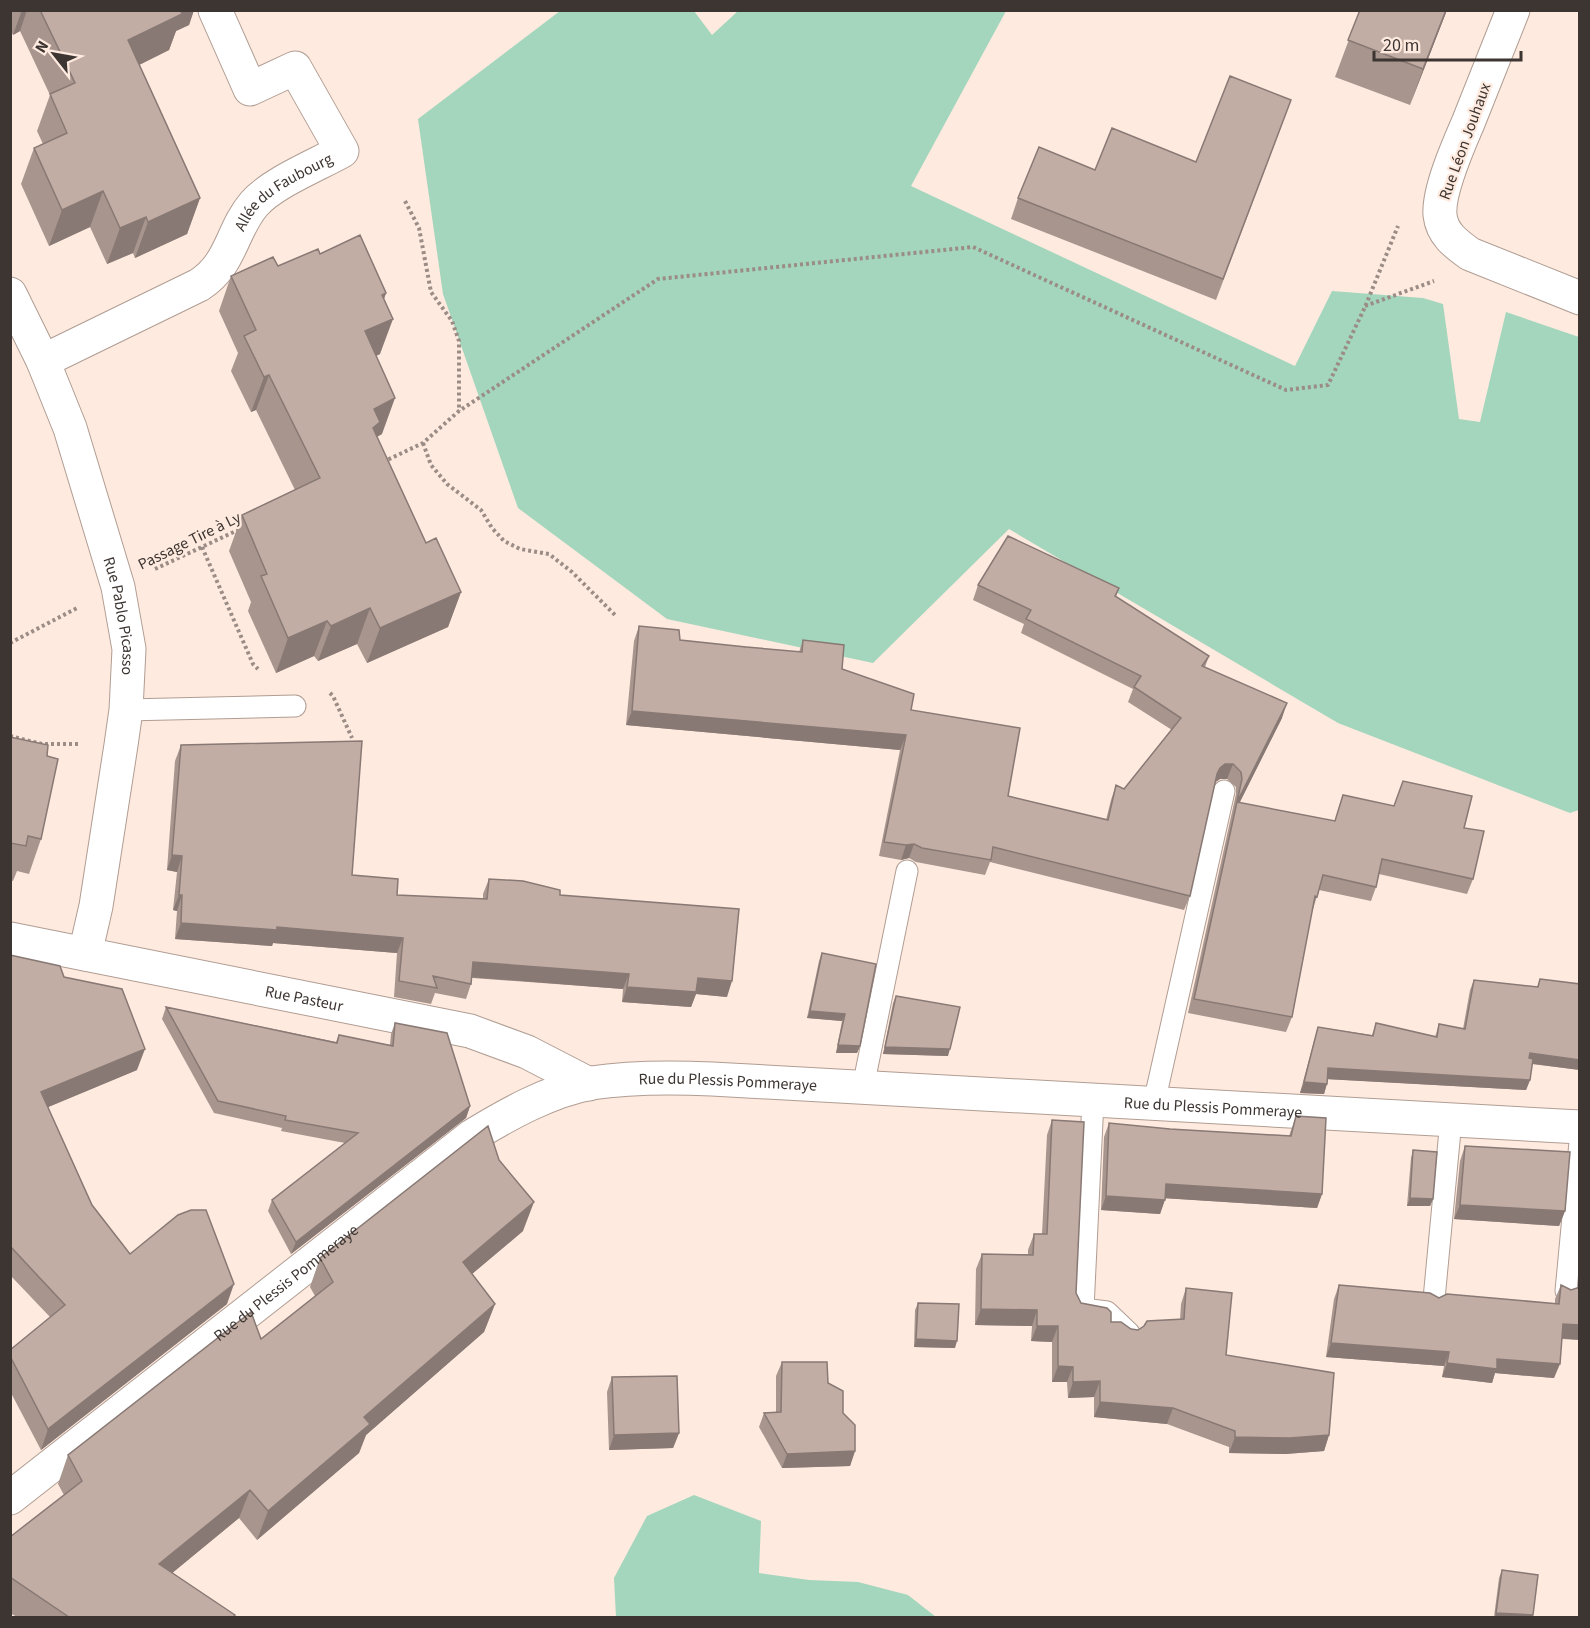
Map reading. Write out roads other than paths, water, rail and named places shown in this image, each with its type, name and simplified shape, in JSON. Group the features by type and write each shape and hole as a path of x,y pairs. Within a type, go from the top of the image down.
{"street":[{"name":"Allée du Faubourg","path":"43,361 213,276 248,214 266,192 342,151 295,68 250,89 215,10"},
{"name":"Rue Léon Jouhaux","path":"1513,10 1457,150 1440,200 1440,217 1446,232 1455,243 1470,254 1580,298"},
{"name":"Rue Pablo Picasso","path":"10,294 43,361 70,428 118,587 129,649 126,710 121,745 96,906 85,954"},
{"name":"Rue Pasteur","path":"10,939 470,1031 527,1052 589,1084"},
{"name":"Rue du Plessis Pommeraye","path":"10,1498 472,1136 499,1120 556,1094 589,1084 660,1077 1580,1127"}],"lane":[{"path":"126,710 295,706"},
{"path":"1154,1104 1224,791"},
{"path":"863,1087 907,870"},
{"path":"1093,1100 1083,1308 1107,1312 1128,1333"},
{"path":"1434,1299 1451,1120"},
{"path":"1566,1291 1580,1142"}]}
